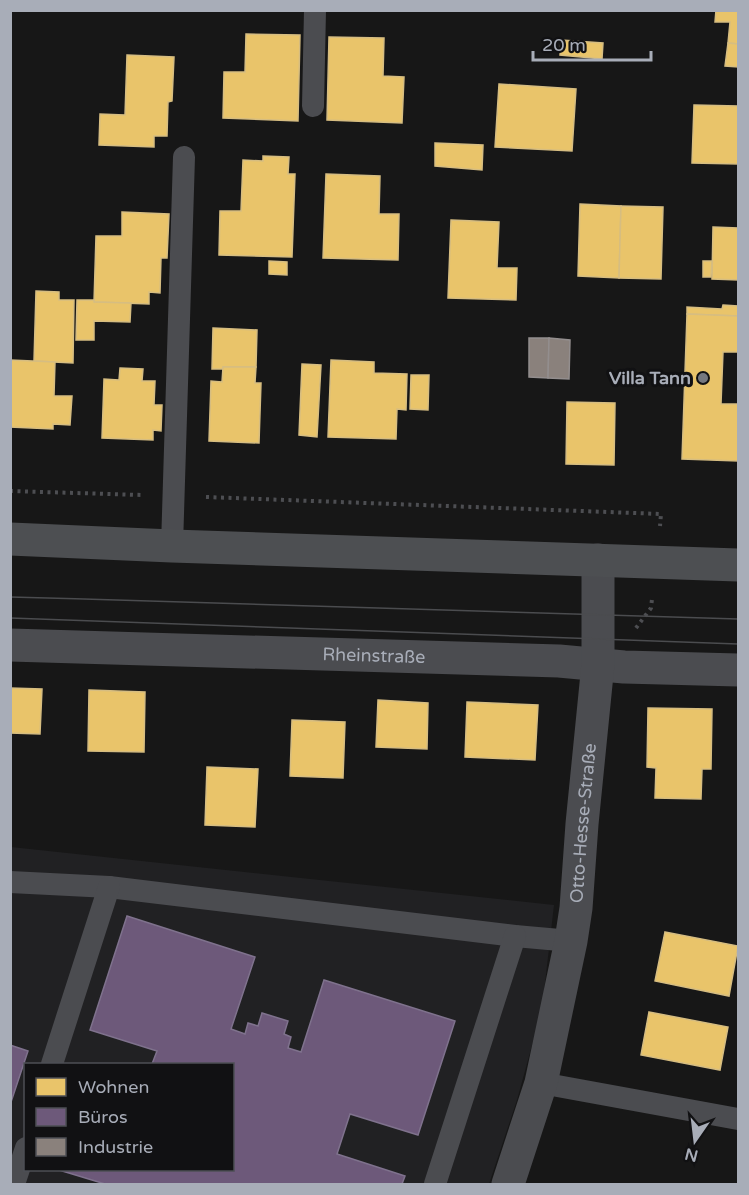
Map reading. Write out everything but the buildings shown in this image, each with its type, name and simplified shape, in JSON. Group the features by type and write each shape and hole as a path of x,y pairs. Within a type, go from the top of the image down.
{"main road":[{"path":"10,539 738,565"}],"street":[{"name":"Otto-Hesse-Straße","path":"508,1185 541,1083 576,908 598,664 598,560"},
{"name":"Rheinstraße","path":"10,645 549,661 624,667 738,670"}],"lane":[{"path":"312,106 315,10"},
{"path":"172,546 184,158"},
{"path":"10,882 110,887 571,941"},
{"path":"53,1063 110,887"},
{"path":"435,1185 516,936"},
{"path":"541,1083 738,1119"},
{"path":"14,1185 24,1154"}],"path":[{"path":"10,491 661,514"}],"shaded area":[{"path":"11,847 554,905 542,1009 517,1100 489,1184 11,1184"}],"tram line":[{"path":"10,597 738,619"},
{"path":"10,618 738,644"}],"place":[{"name":"Villa Tann","path":"703,378"}]}
